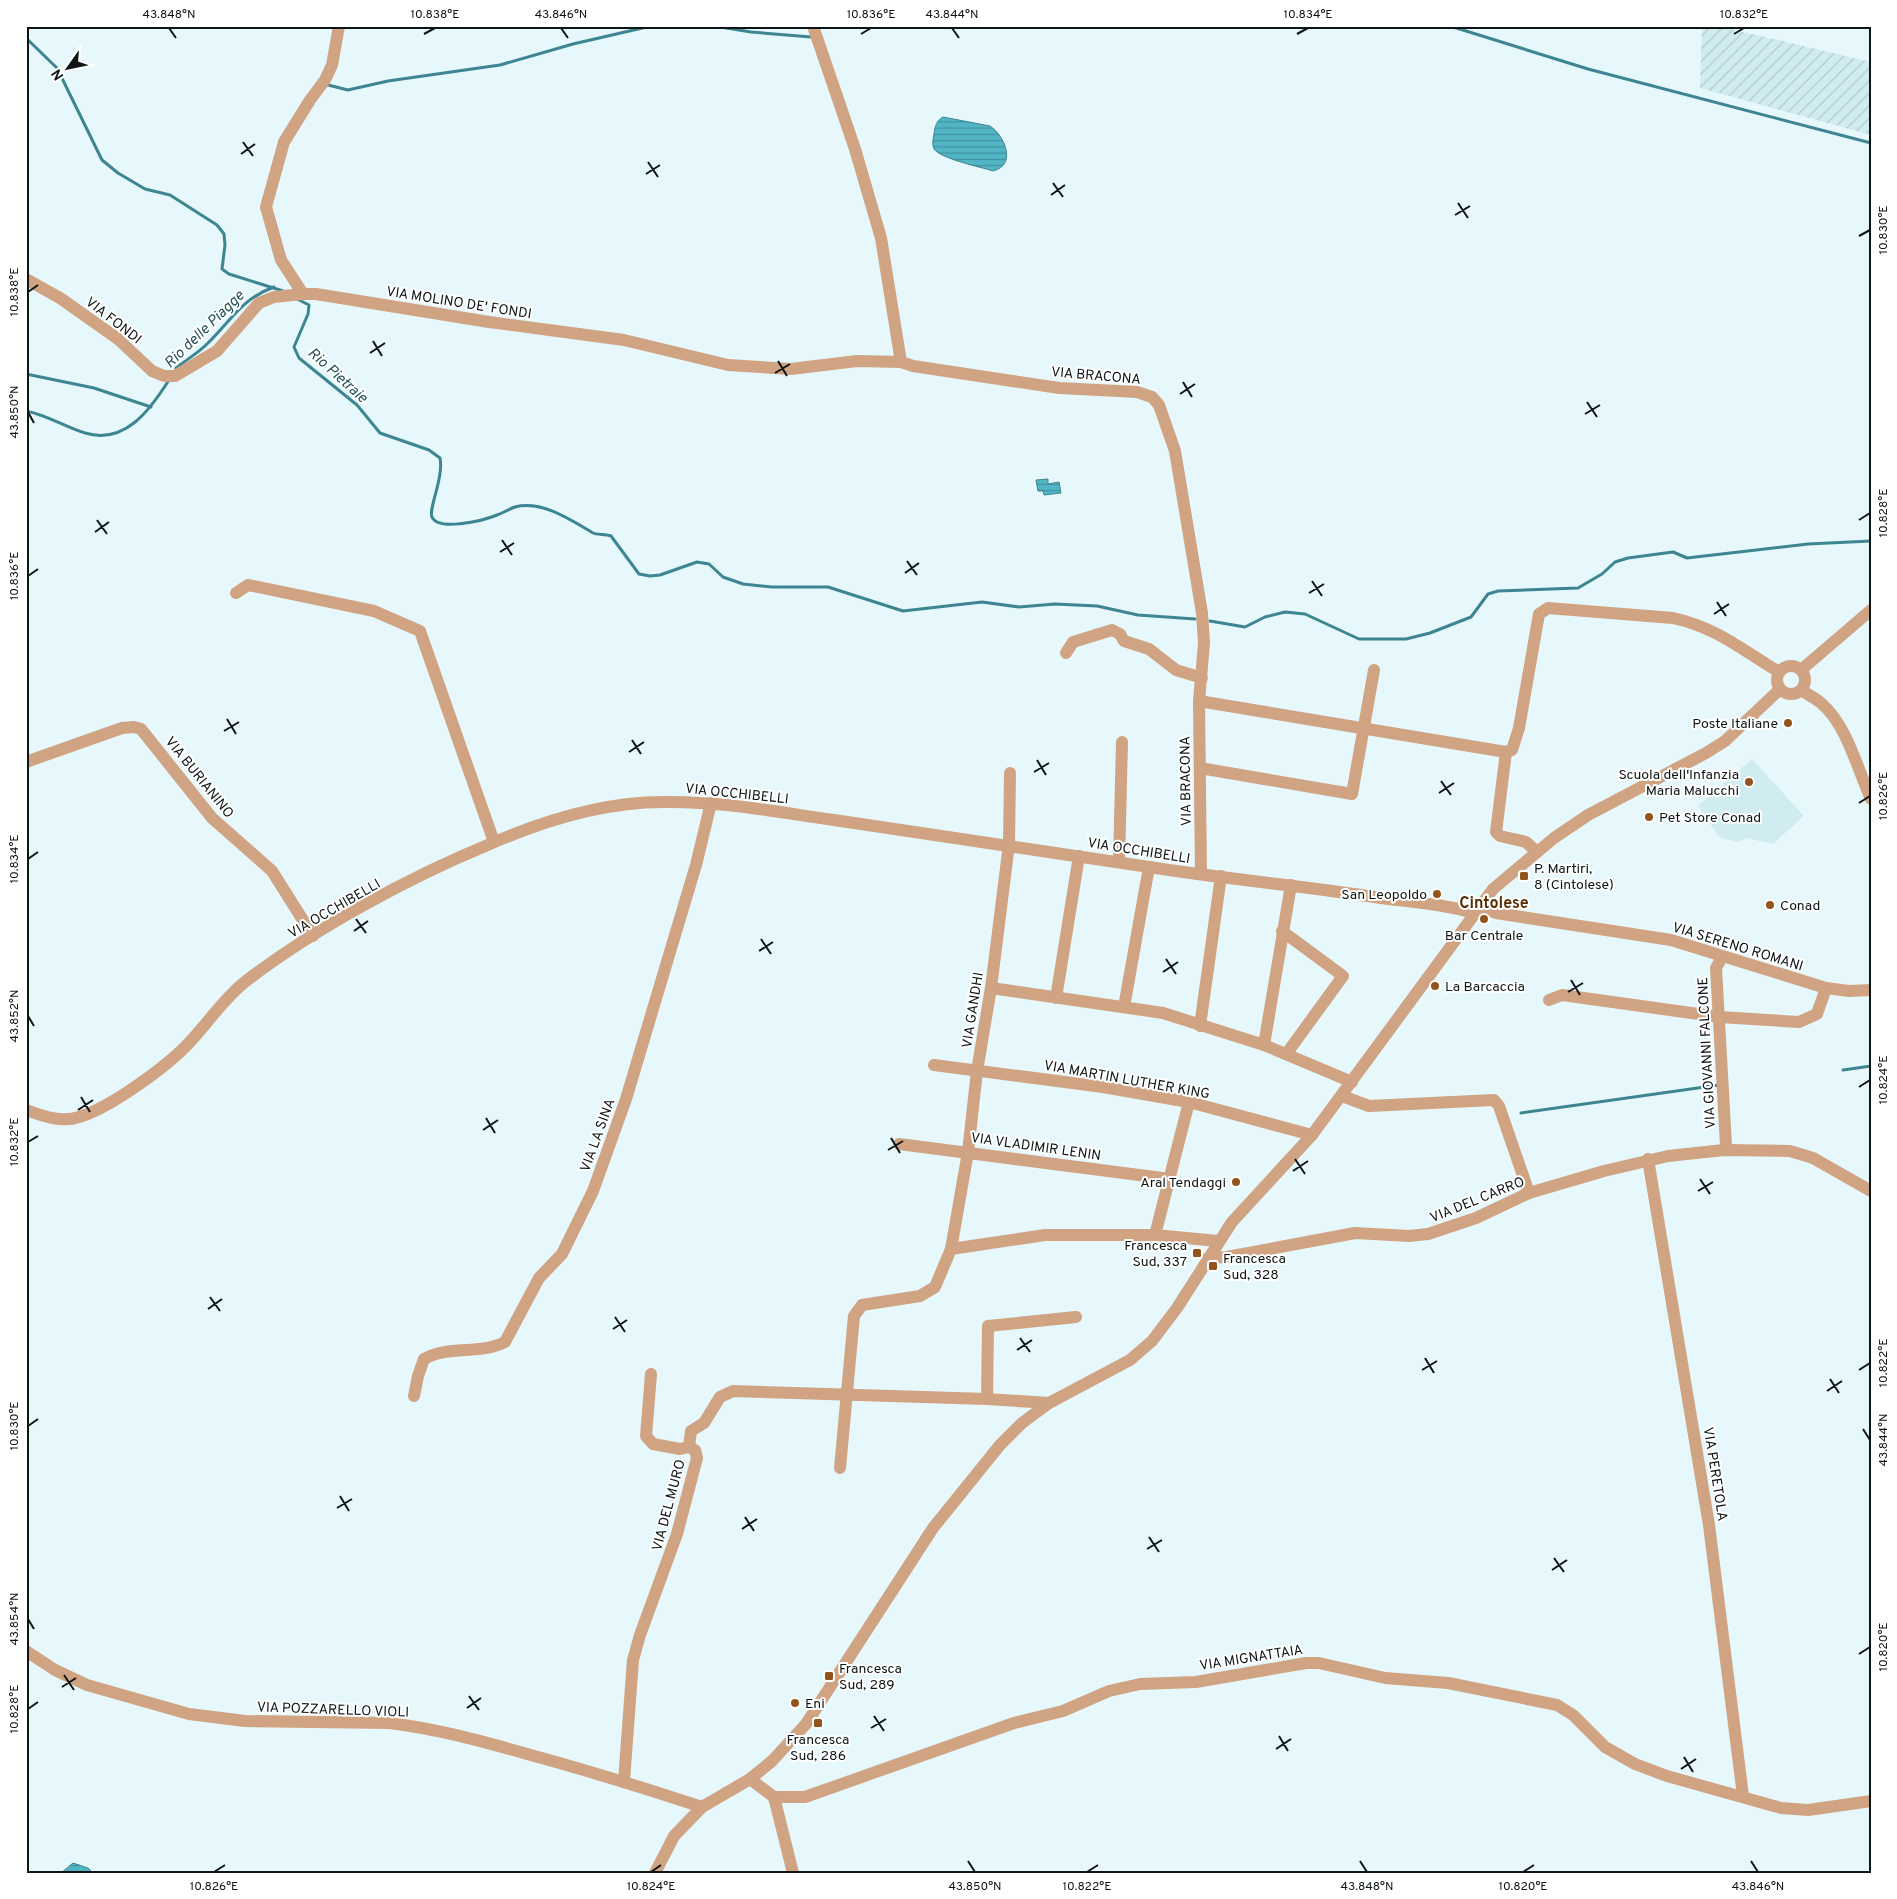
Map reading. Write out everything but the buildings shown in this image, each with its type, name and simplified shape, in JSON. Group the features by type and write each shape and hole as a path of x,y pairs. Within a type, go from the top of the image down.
{"street":[{"path":"303,294 281,260 266,207 284,142 325,80 332,65 339,26"},
{"path":"813,26 855,149 881,238 901,362"},
{"name":"VIA FONDI","path":"26,279 60,298 118,338 152,372 164,376 175,376 217,351 259,303 274,297 303,294"},
{"name":"VIA MOLINO DE' FONDI","path":"303,294 316,294 488,322 624,340 728,365 791,369 857,360 901,362"},
{"name":"VIA BRACONA","path":"901,362 913,366 1059,388 1137,392 1152,397 1159,405 1178,466 1202,613 1204,643 1199,701 1201,874"},
{"path":"236,592 248,585 374,611 420,631 494,842"},
{"path":"1199,701 1506,752 1512,750 1520,728 1539,614 1548,608 1673,618 1689,622 1726,637 1779,672"},
{"path":"1800,670 1871,610"},
{"path":"1066,653 1073,642 1112,630 1120,634 1124,641 1157,653 1176,670 1202,678"},
{"path":"1789,666 1800,670 1805,682 1801,690 1788,694 1780,689 1777,681 1779,672 1789,666"},
{"path":"1200,768 1352,794 1374,670"},
{"path":"655,1873 674,1836 702,1807 750,1779 789,1745 806,1724 936,1524 1000,1445 1022,1423 1049,1403 1130,1360 1152,1341 1177,1308 1218,1241 1249,1202 1312,1135 1493,889 1537,852 1588,815 1706,753 1725,741 1780,689"},
{"path":"1801,690 1821,703 1834,719 1848,743 1871,799"},
{"name":"VIA BURIANINO","path":"26,762 122,728 134,727 141,729 212,818 272,871 313,936"},
{"path":"1119,862 1122,742"},
{"path":"1506,752 1496,832 1500,836 1526,842 1537,852"},
{"name":"VIA GANDHI","path":"840,1468 854,1316 862,1305 920,1296 935,1287 951,1249 968,1152 977,1071 991,988 1009,844 1010,773"},
{"name":"VIA OCCHIBELLI","path":"26,1110 58,1120 78,1118 111,1101 151,1076 186,1047 244,983 313,936 426,874 494,842 537,825 580,812 660,802 711,803 1009,844 1149,867 1464,910 1476,910"},
{"name":"VIA LA SINA","path":"414,1396 424,1359 435,1353 495,1348 506,1342 539,1278 562,1254 575,1229 593,1191 626,1099 696,865 711,803"},
{"path":"1056,998 1079,856"},
{"path":"1124,1007 1149,867"},
{"path":"1200,1026 1221,876"},
{"path":"1264,1045 1290,885"},
{"name":"VIA SERENO ROMANI","path":"1476,910 1671,940 1710,950 1722,957 1730,957 1826,988 1848,991 1871,990"},
{"path":"1282,931 1344,976 1287,1054"},
{"name":"VIA GIOVANNI FALCONE","path":"1722,957 1716,968 1726,1145 1724,1150"},
{"path":"991,988 1163,1013 1264,1045 1352,1082"},
{"path":"1549,1000 1562,995 1720,1017 1799,1022 1817,1014 1826,988"},
{"name":"VIA MARTIN LUTHER KING","path":"934,1065 1103,1087 1189,1102 1312,1135"},
{"path":"1342,1096 1369,1106 1494,1100 1499,1106 1529,1193"},
{"path":"1155,1235 1189,1102"},
{"name":"VIA VLADIMIR LENIN","path":"899,1144 1170,1179"},
{"name":"VIA DEL CARRO","path":"1208,1258 1227,1257 1355,1233 1409,1236 1428,1234 1476,1218 1529,1193 1648,1159 1724,1150 1790,1152 1805,1156 1834,1169 1871,1190"},
{"name":"VIA PERETOLA","path":"1648,1159 1711,1534 1743,1796"},
{"path":"951,1249 1045,1235 1155,1235 1218,1241"},
{"path":"987,1399 988,1326 1076,1317"},
{"path":"651,1374 646,1436 653,1444 680,1449 689,1447"},
{"name":"VIA DEL MURO","path":"624,1781 633,1660 640,1635 677,1534 697,1458 694,1450 689,1447 691,1431 704,1423 720,1397 726,1393 848,1394 1049,1403"},
{"name":"VIA POZZARELLO VIOLI","path":"26,1651 54,1670 87,1685 189,1714 245,1721 389,1723 412,1726 464,1736 624,1781 702,1807"},
{"name":"VIA MIGNATTAIA","path":"774,1797 805,1797 1014,1722 1063,1711 1109,1691 1140,1684 1196,1682 1306,1663 1319,1663 1384,1678 1448,1683 1557,1705 1573,1716 1605,1748 1616,1754 1666,1776 1781,1808 1797,1810 1871,1801"},
{"path":"750,1779 774,1797 793,1873"}],"shaded area":[{"path":"1702,26 1718,26 1871,62 1871,135 1700,88"},
{"name":"Scuola dell'Infanzia Maria Malucchi","path":"1752,759 1804,816 1773,844 1746,838 1738,842 1720,838 1698,806"}],"water":[{"path":"943,117 990,126 1004,143 1007,157 1005,163 993,171 938,153 933,147 933,138 936,124"},
{"path":"1048,479 1048,484 1059,482 1061,493 1044,495 1043,491 1038,491 1036,480"},
{"path":"73,1863 88,1868 93,1873 61,1873"}],"waterway":[{"path":"328,85 348,90 388,81 500,65 573,44 651,26"},
{"path":"714,26 751,32 811,37"},
{"path":"1450,26 1588,69 1871,143"},
{"name":"Rio Pietraie","path":"26,38 57,68 102,160 118,173 145,189 170,195 217,225 224,234 225,245 222,269 229,274 283,291"},
{"name":"Rio delle Piagge","path":"176,368 203,347 245,304 274,287"},
{"name":"Rio Pietraie","path":"297,299 309,305 308,314 294,347 299,358 357,405 380,433 429,450 440,458 440,474 431,513 436,521 443,524 473,522 515,507 535,506 556,512 593,533 611,536 639,574 650,576 660,575 697,562 709,564 723,577 743,584 772,587 828,587 903,611 982,602 1019,607 1055,604 1097,606 1138,615 1195,619"},
{"path":"26,374 94,388 151,407"},
{"name":"Rio delle Piagge","path":"26,411 85,433 112,434 124,429 145,413 169,380"},
{"path":"1210,621 1245,627 1265,617 1285,612 1305,614 1359,639 1406,639 1430,633 1471,617 1488,594 1498,591 1578,588 1602,574 1615,562 1628,558 1673,552 1687,558 1808,544 1871,541"},
{"path":"1843,1070 1871,1066"},
{"path":"1521,1113 1719,1085"}],"place":[{"name":"Poste Italiane","path":"1788,723"},
{"name":"Scuola dell'Infanzia Maria Malucchi","path":"1749,782"},
{"name":"Pet Store Conad","path":"1649,817"},
{"name":"P. Martiri, 8 (Cintolese)","path":"1524,876"},
{"name":"San Leopoldo","path":"1437,894"},
{"name":"Conad","path":"1770,905"},
{"name":"Bar Centrale","path":"1484,919"},
{"name":"La Barcaccia","path":"1435,986"},
{"name":"Aral Tendaggi","path":"1236,1182"},
{"name":"Francesca Sud, 337","path":"1197,1253"},
{"name":"Francesca Sud, 328","path":"1213,1266"},
{"name":"Francesca Sud, 289","path":"829,1676"},
{"name":"Eni","path":"795,1703"},
{"name":"Francesca Sud, 286","path":"818,1723"}],"district":[{"name":"Cintolese","path":"1494,902"}]}
